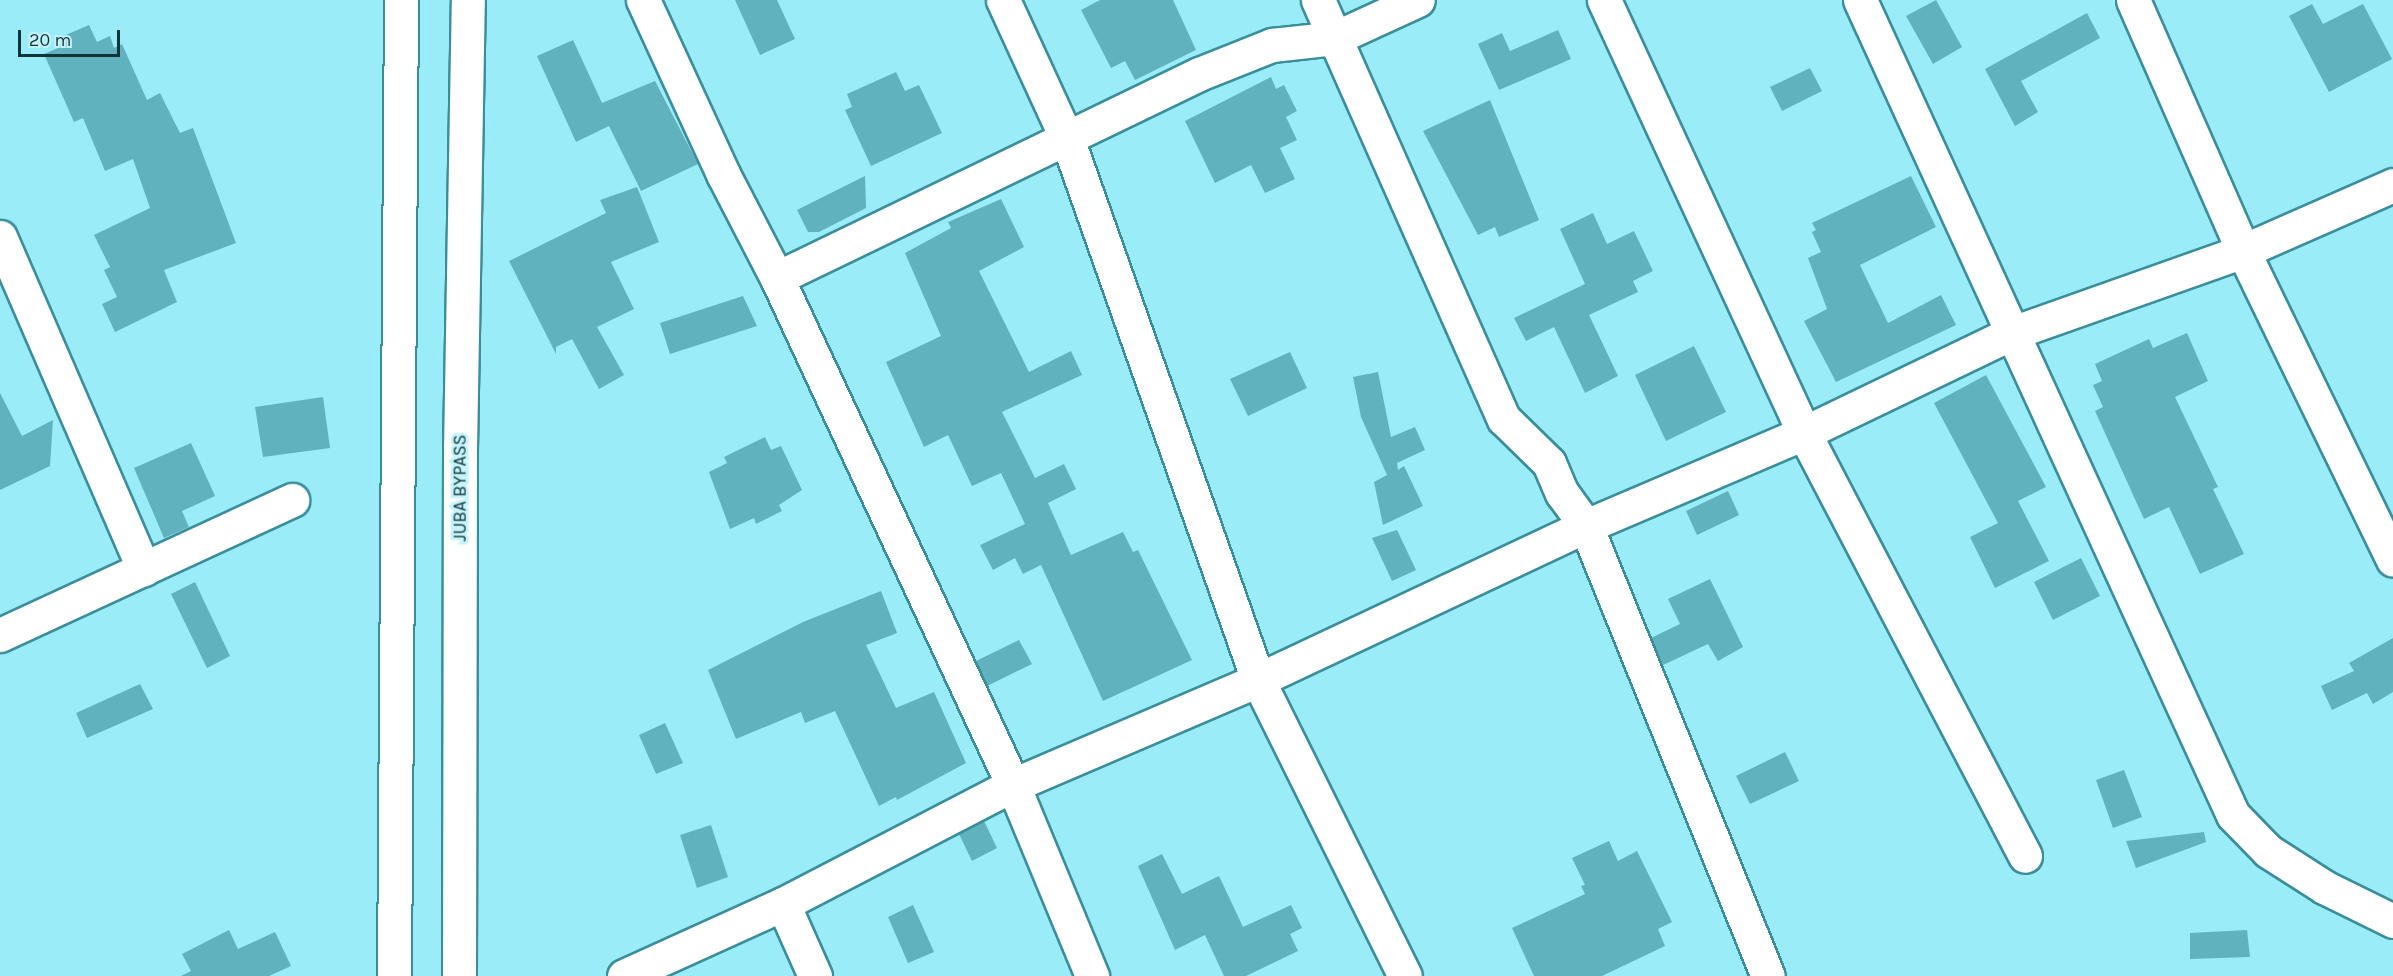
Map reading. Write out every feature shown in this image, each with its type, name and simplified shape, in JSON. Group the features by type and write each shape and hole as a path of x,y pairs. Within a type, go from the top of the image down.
{"street":[{"path":"394,976 401,0"},
{"name":"JUBA BYPASS","path":"459,976 460,449 468,0"},
{"path":"643,0 723,174 777,279 1013,785 1092,976"},
{"path":"1003,0 1068,141 1258,680 1405,976"},
{"path":"1318,0 1498,409 1504,419 1549,463 1562,493 1586,526 1768,976"},
{"path":"777,279 1068,141 1199,74 1272,45 1335,38 1418,0"},
{"path":"1604,0 1804,433 2025,856"},
{"path":"1860,0 2233,815 2268,851 2324,887 2393,921"},
{"path":"2133,0 2243,251 2393,560"},
{"path":"624,976 783,904 1013,785 1258,680 1586,526 1804,433 2012,333 2243,251 2393,185"},
{"path":"0,237 144,569"},
{"path":"0,635 292,500"},
{"path":"783,904 815,976"}],"building":[{"path":"735,0 777,0 795,39 760,55"},
{"path":"1100,0 1173,0 1196,50 1135,80 1125,61 1111,68 1081,10"},
{"path":"1936,0 1962,47 1933,64 1906,16"},
{"path":"2312,4 2323,24 2363,4 2392,59 2329,92 2289,16"},
{"path":"2087,13 2100,38 2021,81 2038,112 2015,126 1985,69"},
{"path":"89,25 97,42 110,36 114,48 122,44 147,100 160,93 180,133 193,128 236,243 164,270 177,302 115,332 102,304 117,297 104,270 110,267 94,235 150,208 133,159 105,171 83,118 74,122 44,54 65,45 61,37"},
{"path":"1558,30 1571,59 1499,90 1478,44 1502,33 1510,51"},
{"path":"573,40 602,103 655,81 698,164 641,191 609,126 576,142 537,56"},
{"path":"1810,68 1822,91 1782,111 1770,87"},
{"path":"896,72 905,91 919,85 942,133 871,166 845,110 852,107 847,94"},
{"path":"1271,77 1276,89 1284,85 1297,111 1286,117 1297,140 1280,148 1295,179 1265,193 1251,165 1215,183 1185,121"},
{"path":"1490,100 1539,220 1499,237 1495,227 1478,235 1423,131"},
{"path":"865,176 866,208 819,232 808,232 797,210"},
{"path":"1911,176 1936,227 1860,265 1888,323 1941,295 1956,325 1836,382 1804,321 1827,309 1808,258 1821,252 1812,232 1816,230 1812,223"},
{"path":"637,187 659,242 611,262 634,309 597,327 624,375 599,389 572,339 556,347 556,354 509,261 606,213 600,200"},
{"path":"1001,199 1024,247 979,271 1029,372 1071,351 1082,375 1002,412 1035,478 1064,464 1076,489 1048,503 1071,555 1123,532 1133,552 1138,550 1192,660 1103,701 1041,565 1023,574 1015,558 993,570 980,545 1025,524 1001,473 972,486 948,435 924,447 886,362 941,336 905,253 951,228 948,222"},
{"path":"1593,213 1607,244 1634,231 1653,271 1633,281 1638,292 1589,315 1618,376 1585,393 1554,327 1526,341 1514,318 1585,284 1560,229"},
{"path":"743,296 757,326 670,354 660,323"},
{"path":"2187,333 2208,381 2175,397 2218,487 2213,489 2244,554 2200,574 2169,507 2144,519 2095,411 2103,407 2093,385 2102,381 2095,364 2149,339 2153,348"},
{"path":"1694,346 1726,412 1666,441 1635,375"},
{"path":"1290,352 1307,388 1248,416 1230,379"},
{"path":"1378,372 1391,437 1415,427 1425,450 1397,463 1398,470 1404,466 1423,506 1383,525 1374,482 1387,475 1361,417 1353,377"},
{"path":"1986,375 2046,487 2018,501 2049,561 1995,588 1970,537 1998,523 1934,403"},
{"path":"0,393 22,436 53,420 50,466 0,490"},
{"path":"323,397 330,448 263,457 255,407"},
{"path":"765,437 771,450 781,446 802,490 779,505 782,511 756,524 754,518 730,529 709,472 727,463 724,457"},
{"path":"191,443 215,496 182,511 189,527 164,538 134,468"},
{"path":"1728,491 1739,515 1697,535 1686,511"},
{"path":"1397,530 1416,570 1392,581 1372,538"},
{"path":"2081,558 2100,596 2053,620 2034,582"},
{"path":"1710,579 1743,647 1718,661 1708,644 1663,665 1651,638 1680,624 1668,599"},
{"path":"195,582 230,656 207,668 171,594"},
{"path":"881,591 897,633 866,645 896,708 934,692 966,763 897,800 896,797 879,806 835,711 805,723 801,712 736,739 708,670 803,622"},
{"path":"2393,638 2393,692 2373,704 2367,693 2332,710 2321,686 2354,671 2349,663"},
{"path":"1019,640 1032,664 987,686 976,661"},
{"path":"140,684 153,709 87,738 76,713"},
{"path":"665,723 683,763 656,774 639,735"},
{"path":"1785,752 1799,781 1750,804 1736,776"},
{"path":"2124,770 2142,817 2113,828 2096,780"},
{"path":"984,821 997,848 972,861 959,834"},
{"path":"711,825 728,877 697,888 680,835"},
{"path":"2204,832 2206,842 2136,868 2126,841"},
{"path":"1609,841 1618,861 1637,851 1672,922 1658,929 1665,946 1602,976 1534,976 1512,928 1585,894 1581,886 1585,885 1572,858"},
{"path":"1162,854 1182,894 1219,876 1243,927 1291,905 1302,928 1290,934 1298,951 1246,976 1224,976 1205,935 1175,950 1138,866"},
{"path":"913,905 934,952 908,963 888,917"},
{"path":"229,930 238,949 275,932 291,966 269,976 181,976 191,971 182,954"},
{"path":"2247,930 2250,957 2190,959 2190,933"}]}
